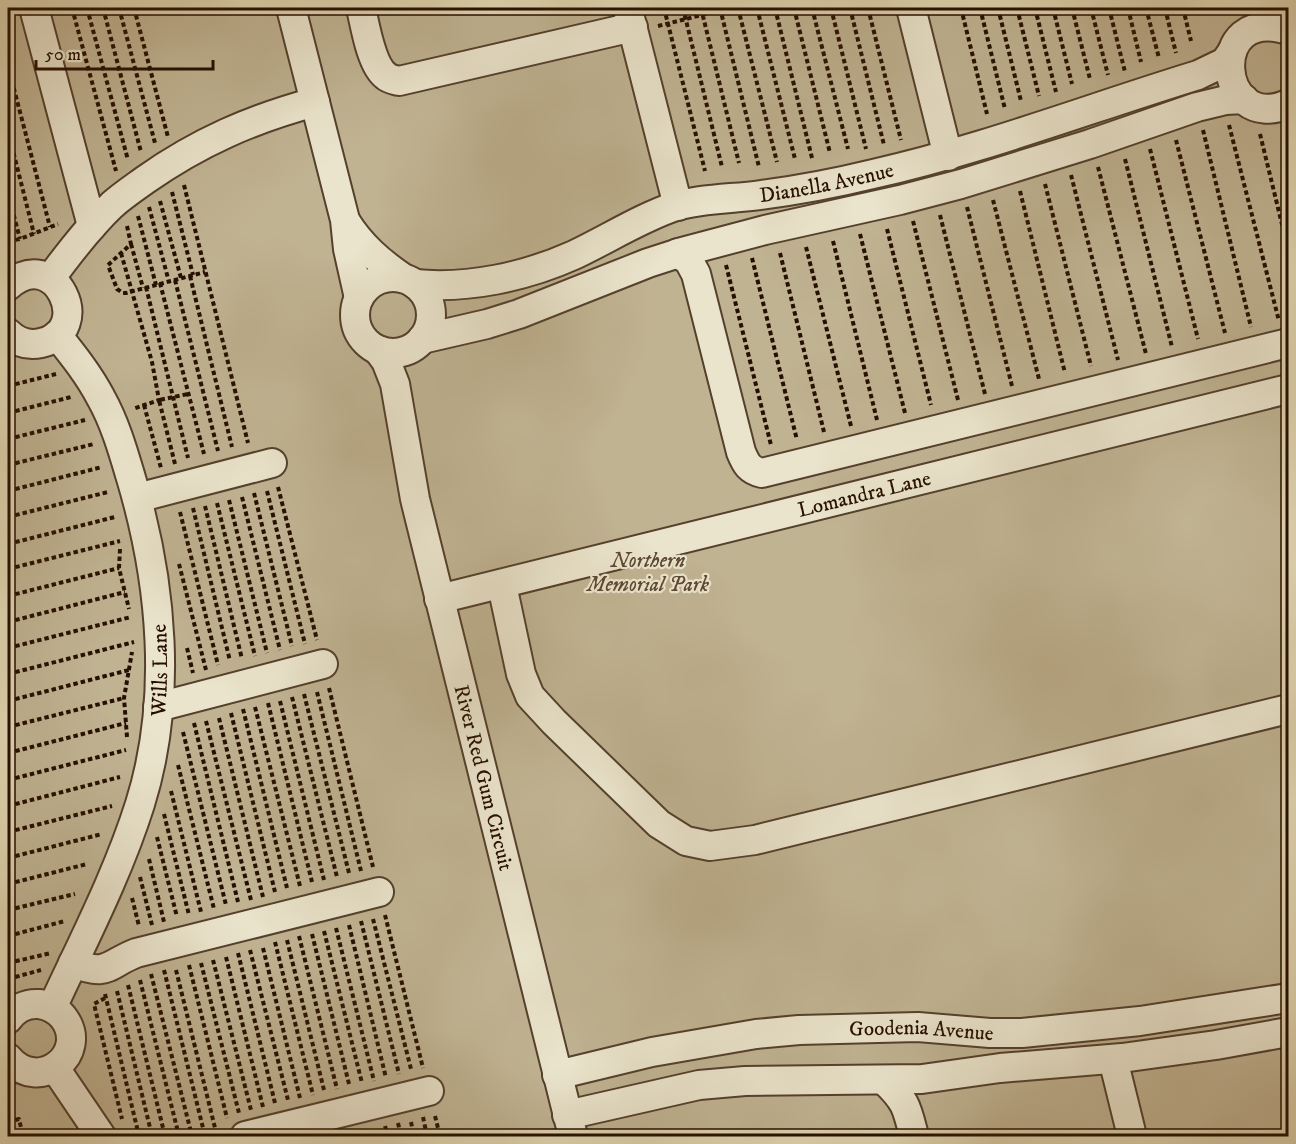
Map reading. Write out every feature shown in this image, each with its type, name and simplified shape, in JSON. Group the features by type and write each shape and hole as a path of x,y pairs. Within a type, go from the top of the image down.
{"lane":[{"path":"34,8 92,226"},
{"path":"291,8 345,220 348,249 358,298"},
{"path":"361,8 379,68 386,76 399,81 632,22 678,206"},
{"path":"911,8 948,156"},
{"path":"1221,102 1235,89 1230,77 1229,64 1251,8"},
{"path":"1272,8 1288,30"},
{"name":"Dianella Avenue","path":"409,281 438,286 474,284 545,266 573,255 632,224 678,206 816,186 948,156 1198,75 1225,62 1248,32 1262,27 1276,26 1288,30"},
{"path":"50,279 92,226 145,171 244,124 315,102"},
{"path":"1221,102 1268,108 1286,107"},
{"name":"Dianella Avenue","path":"417,343 519,314 678,253 881,204 1026,164 1221,102"},
{"path":"345,220 357,240 380,261 409,281 424,293 430,306 431,318 428,329 417,343 402,352 390,353 378,350 360,335 355,311 358,298 366,287 377,280 390,277 409,281"},
{"path":"678,253 689,261 696,274 745,461 754,471 762,473 1287,344"},
{"path":"8,286 22,276 41,276 50,279 58,286 65,295 68,306 63,327 47,342 25,343 14,339 8,333"},
{"name":"Wills Lane","path":"52,1008 124,956 125,845 140,803 158,717 160,640 154,577 120,502 122,448 96,421 102,398 57,335"},
{"path":"402,419 417,343"},
{"name":"River Red Gum Circuit","path":"378,350 386,361 395,384 414,499 570,1126"},
{"name":"Lomandra Lane","path":"439,599 1288,388"},
{"path":"120,502 216,471"},
{"path":"502,585 521,674 530,696 659,824 687,841 710,846 755,840 1288,709"},
{"path":"158,707 261,680"},
{"path":"124,956 318,908"},
{"name":"Goodenia Avenue","path":"557,1075 652,1052 777,1032 918,1027 990,1033 1022,1033 1140,1021 1288,998"},
{"path":"8,1019 19,1008 30,1004 42,1004 62,1015 71,1037 64,1060 55,1068 45,1072 23,1071 8,1058"},
{"name":"Goodenia Avenue","path":"570,1126 699,1085 745,1081 922,1079 1000,1068 1113,1059 1216,1045 1288,1032"},
{"path":"1113,1059 1132,1137"},
{"path":"55,1068 112,1130"},
{"path":"885,1081 900,1095 914,1137"},
{"path":"237,1131 367,1106"}],"path":[{"path":"72,8 192,276 216,471 261,680 367,1106"},
{"path":"87,8 129,166 145,171 205,272 216,471 261,680 367,1106"},
{"path":"103,8 144,161 158,284 188,394 216,471 261,680 367,1106"},
{"path":"119,8 145,171 169,282"},
{"path":"134,8 145,171 178,279 261,680 367,1106"},
{"path":"664,8 705,171"},
{"path":"682,8 723,167"},
{"path":"701,8 739,163"},
{"path":"632,22 668,23 730,8"},
{"path":"738,8 777,162"},
{"path":"757,8 795,159"},
{"path":"775,8 812,158"},
{"path":"794,8 830,153"},
{"path":"812,8 848,149"},
{"path":"831,8 866,149"},
{"path":"849,8 884,145"},
{"path":"868,8 901,140"},
{"path":"961,8 987,114"},
{"path":"980,8 1005,109"},
{"path":"998,8 1021,101"},
{"path":"1017,8 1039,96"},
{"path":"1035,8 1056,93"},
{"path":"1053,8 1072,84"},
{"path":"1072,8 1090,79"},
{"path":"1091,8 1108,75"},
{"path":"1109,8 1125,72"},
{"path":"1128,8 1141,62"},
{"path":"1146,8 1159,58"},
{"path":"1165,8 1176,53"},
{"path":"1183,8 1191,41"},
{"path":"720,9 759,167"},
{"path":"8,66 50,227"},
{"path":"1221,102 1287,344"},
{"path":"1204,364 1221,102"},
{"path":"1257,124 1288,249"},
{"path":"1131,129 1204,364"},
{"path":"1131,129 1204,364"},
{"path":"1131,129 1204,364"},
{"path":"1131,129 1204,364"},
{"path":"8,131 34,234"},
{"path":"1065,151 1084,394"},
{"path":"1026,164 1084,394"},
{"path":"1026,164 1084,394"},
{"path":"82,191 145,171"},
{"path":"145,171 131,244 173,397 216,471 261,680 367,1106 388,1137"},
{"path":"8,193 20,239"},
{"path":"881,204 1084,394"},
{"path":"881,204 1018,410"},
{"path":"881,204 951,427"},
{"path":"881,204 951,427"},
{"path":"881,204 951,427"},
{"path":"881,204 951,427"},
{"path":"857,450 881,204"},
{"path":"857,450 881,204"},
{"path":"857,450 881,204"},
{"path":"8,241 34,234 64,221"},
{"path":"733,238 790,467"},
{"path":"733,238 790,467"},
{"path":"131,244 108,265 117,289 123,293 205,272"},
{"path":"121,254 152,362 159,400 216,471 261,680 367,1106 401,1137"},
{"path":"8,386 60,375 51,371"},
{"path":"8,412 76,395 75,393"},
{"path":"8,439 96,421 159,400 188,394"},
{"path":"144,405 216,471 261,680 367,1106 414,1137"},
{"path":"84,411 96,421"},
{"path":"8,465 96,443 98,451"},
{"path":"100,459 104,476"},
{"path":"8,491 102,467"},
{"path":"216,471 261,680 367,1106 428,1137"},
{"path":"216,471 261,680 367,1106"},
{"path":"106,484 108,492 120,502 115,517 117,526"},
{"path":"8,517 108,492"},
{"path":"8,544 115,517"},
{"path":"119,533 119,568 132,626"},
{"path":"8,569 120,541"},
{"path":"178,559 261,680 367,1106"},
{"path":"8,596 119,568"},
{"path":"8,622 125,592"},
{"path":"8,648 131,617"},
{"path":"126,758 124,698 134,642 133,634"},
{"path":"8,674 134,642"},
{"path":"186,644 261,680"},
{"path":"8,700 129,670"},
{"path":"8,727 124,698"},
{"path":"8,753 126,723"},
{"path":"8,780 127,750"},
{"path":"8,806 124,777 121,788"},
{"path":"8,832 116,805 112,813"},
{"path":"98,843 105,828"},
{"path":"112,1130 94,1004 105,998 124,956 156,831"},
{"path":"8,858 102,834"},
{"path":"148,855 124,956 179,1137"},
{"path":"8,884 88,863 83,874"},
{"path":"139,870 124,956 165,1137"},
{"path":"72,903 79,884"},
{"path":"8,910 75,894"},
{"path":"132,896 124,956 152,1137"},
{"path":"61,931 68,912"},
{"path":"8,936 65,921"},
{"path":"8,963 52,952 124,956"},
{"path":"124,956 237,1131"},
{"path":"124,956 192,1137"},
{"path":"124,956 205,1137"},
{"path":"124,956 217,1137"},
{"path":"8,979 38,972 44,968"},
{"path":"105,998 139,1137"},
{"path":"8,1122 19,1119 23,1137"}],"green space":[{"name":"Northern Memorial Park","path":"8,8 1288,8 1288,1136 8,1136"}]}
